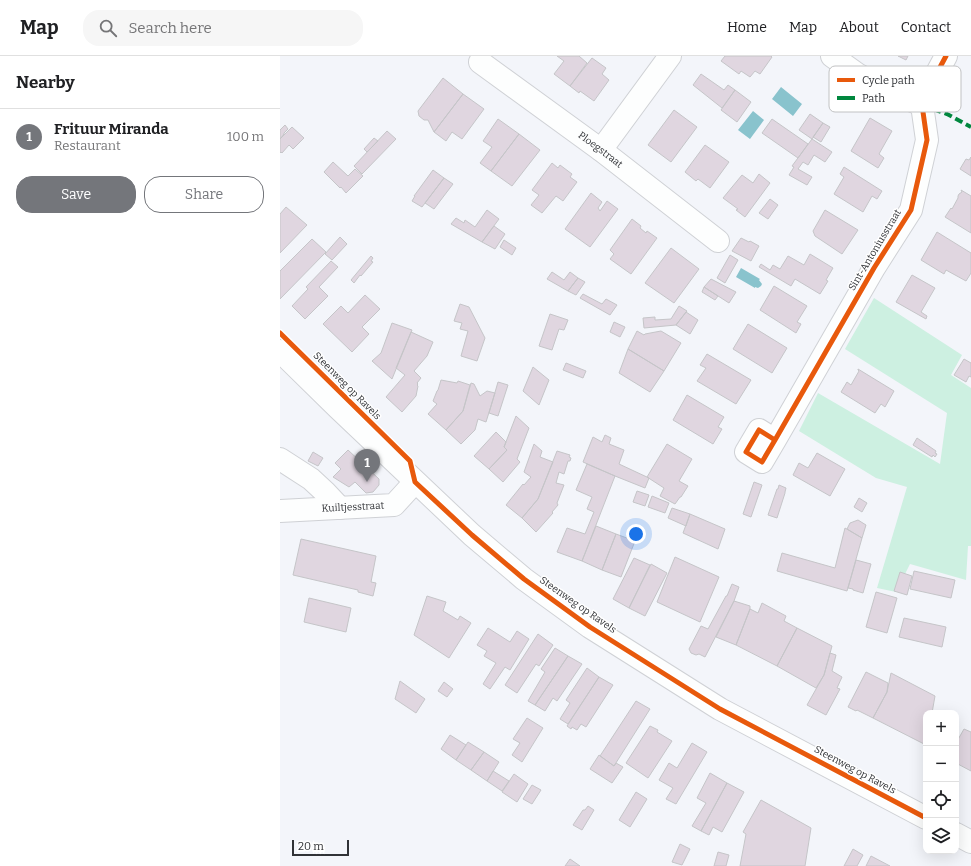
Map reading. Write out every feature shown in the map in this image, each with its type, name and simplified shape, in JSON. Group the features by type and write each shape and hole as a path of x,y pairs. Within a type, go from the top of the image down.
{"street":[{"path":"601,150 670,56"},
{"path":"832,56 846,66"},
{"path":"941,66 946,56"},
{"name":"Ploegstraat","path":"480,62 601,150 718,241"},
{"name":"Sint-Antoniusstraat","path":"775,440 874,268 911,210 927,140 923,112"},
{"name":"Steenweg op Ravels","path":"280,351 415,482 472,535 524,579 590,626 720,709 923,816"},
{"path":"280,459 311,479 340,508"},
{"name":"Kuiltjesstraat","path":"280,512 394,505 415,482"},
{"path":"959,836 971,842"}],"green space":[{"path":"874,298 962,355 951,375 971,388 971,546 968,546 966,580 910,564 896,592 877,588 907,487 876,478 799,431 818,393 940,464 947,413 845,349"}],"water":[{"path":"781,87 802,104 793,116 772,99"},
{"path":"753,111 764,120 750,139 738,130"},
{"path":"741,268 760,279 759,280 762,284 761,286 755,288 736,277"}],"building":[{"path":"557,56 579,56 587,63 570,86 554,74 564,61"},
{"path":"725,56 772,57 760,74 755,71 750,77 741,71 739,74 721,61"},
{"path":"898,56 908,56 906,60"},
{"path":"592,58 606,68 602,74 609,80 594,101 570,86"},
{"path":"701,74 724,90 728,85 735,90 722,108 693,85"},
{"path":"443,78 463,94 434,132 428,120 424,120 419,116 418,111"},
{"path":"735,90 751,102 737,122 721,110"},
{"path":"463,94 484,109 462,139 452,132 446,141 434,132"},
{"path":"674,110 697,127 671,162 648,145"},
{"path":"810,114 823,123 812,139 799,130"},
{"path":"870,118 892,131 879,154 884,158 878,168 851,151"},
{"path":"498,119 519,134 491,171 480,163 492,147 483,141"},
{"path":"772,119 808,144 798,158 762,133"},
{"path":"823,123 830,127 821,142 813,137"},
{"path":"285,125 288,129 280,139 280,130"},
{"path":"292,127 304,138 293,149 289,145 282,153 280,153 280,139"},
{"path":"387,131 396,139 362,174 354,166"},
{"path":"519,134 540,150 512,186 491,171"},
{"path":"374,138 378,141 367,152 364,149"},
{"path":"812,139 832,152 825,162 814,155 808,165 803,162 798,169 812,177 807,185 789,175 794,167 792,166"},
{"path":"705,145 729,162 710,188 698,179 696,181 685,172"},
{"path":"971,157 971,176 960,169 966,159 969,160"},
{"path":"333,162 348,176 355,169 363,176 346,193 324,172"},
{"path":"552,163 558,168 560,165 572,174 570,177 577,182 563,201 556,196 542,213 531,205 539,195 532,190"},
{"path":"844,167 882,191 877,199 872,196 863,212 834,194 844,177 840,174"},
{"path":"433,170 444,178 422,207 412,201"},
{"path":"759,174 770,183 745,217 736,210 738,209 723,198 742,175 753,183"},
{"path":"444,178 453,184 434,209 425,203"},
{"path":"961,190 971,196 971,233 945,217 951,208 952,209 959,194 962,192"},
{"path":"591,193 602,202 598,208 600,211 607,201 618,209 590,247 565,229"},
{"path":"770,199 778,205 768,219 759,213"},
{"path":"286,207 307,225 280,253 280,214"},
{"path":"487,210 499,219 482,242 451,224 456,218 464,223 465,220 475,227"},
{"path":"825,210 858,230 842,254 815,236 813,231"},
{"path":"632,219 641,226 640,228 646,233 647,231 657,238 631,274 610,259 614,254 610,250"},
{"path":"494,226 505,234 495,249 482,242"},
{"path":"937,232 971,253 971,273 966,281 946,270 944,274 921,260"},
{"path":"340,237 347,244 332,260 325,254"},
{"path":"741,238 759,246 751,261 732,251"},
{"path":"312,239 326,252 280,299 280,271"},
{"path":"504,240 516,248 512,255 500,247"},
{"path":"671,248 699,269 674,303 645,283"},
{"path":"810,254 833,268 826,280 828,281 820,294 795,279 791,286 759,267 761,264 770,270 773,265 780,269 788,256 804,265"},
{"path":"730,255 738,260 725,283 717,278"},
{"path":"371,256 373,258 371,261 373,262 354,283 351,280"},
{"path":"331,261 338,267 319,287 328,296 305,319 292,306 308,289 306,287"},
{"path":"552,272 564,280 570,272 578,278 568,291 547,279"},
{"path":"912,275 935,288 921,312 927,316 926,319 896,302"},
{"path":"578,278 585,282 576,295 568,291"},
{"path":"711,279 736,292 729,303 704,287"},
{"path":"774,286 807,306 797,322 801,324 796,333 760,310"},
{"path":"704,287 718,296 715,300 702,292"},
{"path":"583,294 602,304 606,299 617,305 610,315 580,298"},
{"path":"365,295 380,309 362,327 369,334 352,352 323,324 341,306 348,313"},
{"path":"460,304 469,307 485,338 477,361 461,356 468,331 460,329 462,323 454,321"},
{"path":"679,306 687,311 676,325 644,328 643,318 655,317 655,320 671,319"},
{"path":"686,312 698,320 690,334 676,325"},
{"path":"550,314 568,320 564,330 559,329 552,350 539,346"},
{"path":"614,322 625,327 620,337 610,332"},
{"path":"392,323 412,330 392,379 372,361 381,353"},
{"path":"748,324 787,348 772,373 733,349"},
{"path":"637,331 644,335 661,331 681,343 664,371 628,349"},
{"path":"411,332 433,342 427,356 414,371 421,378 417,383 418,386 416,396 402,412 386,397 405,375 396,368"},
{"path":"628,349 664,371 650,392 619,373"},
{"path":"707,354 751,380 736,404 697,381 706,368 700,365"},
{"path":"964,359 971,363 971,377 969,376 966,382 954,375"},
{"path":"566,363 586,371 583,378 563,370"},
{"path":"533,367 549,380 539,405 523,391"},
{"path":"858,369 894,391 885,407 881,404 875,413 841,392 847,382 851,385 859,371"},
{"path":"441,380 457,383 458,381 470,385 463,411 446,430 428,414 437,404 433,401"},
{"path":"498,382 508,385 498,416 489,413"},
{"path":"471,383 474,384 480,396 487,391 495,393 486,422 478,419 475,430 461,444 446,430 463,411"},
{"path":"687,395 724,417 718,427 722,429 713,444 673,420"},
{"path":"516,416 529,428 517,459 520,462 503,482 489,469 507,450 504,447"},
{"path":"496,432 506,442 504,447 507,450 489,469 474,456"},
{"path":"605,435 611,438 609,444 624,450 619,464 649,478 645,488 583,462 593,437 602,442"},
{"path":"917,438 936,451 935,453 937,454 935,457 933,455 932,457 913,445"},
{"path":"534,444 542,451 540,457 553,462 538,499 522,518 506,505 523,484 524,485 531,477 524,472"},
{"path":"667,444 692,459 679,481 688,486 675,504 660,496 664,488 647,477"},
{"path":"348,450 379,479 379,485 373,492 366,493 355,482 349,487 333,477 341,469 335,463"},
{"path":"557,451 570,455 569,457 571,458 570,461 568,461 564,474 559,472 556,483 564,485 557,503 558,505 536,532 522,518 538,499"},
{"path":"313,452 323,458 318,466 308,461"},
{"path":"817,453 845,469 830,496 793,475 799,463 808,468"},
{"path":"587,464 615,476 582,561 557,552 567,528 585,534 594,512 587,509 592,497 576,490"},
{"path":"754,482 762,485 751,517 743,514"},
{"path":"779,485 786,488 777,518 768,515"},
{"path":"637,491 649,495 645,506 633,502"},
{"path":"652,496 669,503 665,513 648,507"},
{"path":"859,498 867,503 862,512 854,507"},
{"path":"672,508 690,514 686,526 668,518"},
{"path":"690,514 725,529 718,549 683,533"},
{"path":"858,520 866,525 862,538 847,529 850,523"},
{"path":"596,526 616,534 602,570 582,561"},
{"path":"845,528 862,538 847,591 777,571 782,553 835,568"},
{"path":"616,534 635,541 621,577 602,570"},
{"path":"301,539 376,556 371,582 376,583 373,596 358,592 358,590 293,575"},
{"path":"675,557 719,577 700,622 657,602"},
{"path":"634,558 650,565 629,608 613,599"},
{"path":"856,560 871,564 863,593 848,588"},
{"path":"651,564 667,573 645,616 629,608"},
{"path":"914,571 955,580 951,598 910,589"},
{"path":"900,572 912,576 907,595 894,591"},
{"path":"732,584 739,587 734,601 705,657 699,654 696,655 691,653 689,649 701,626 708,629 727,596"},
{"path":"876,592 897,598 887,633 866,627"},
{"path":"427,596 446,602 443,611 458,620 460,616 471,623 449,658 414,635"},
{"path":"309,598 351,608 346,632 304,622"},
{"path":"734,601 750,606 736,645 716,637"},
{"path":"762,603 786,616 784,621 797,628 777,666 736,645 750,609 758,613"},
{"path":"904,618 946,627 942,647 899,637"},
{"path":"488,628 510,642 517,631 529,639 510,670 505,667 490,689 483,684 496,663 484,656 487,651 477,645"},
{"path":"797,628 832,646 824,675 816,688 777,666"},
{"path":"538,634 553,645 539,666 536,664 517,693 505,685"},
{"path":"555,648 568,656 535,705 528,701 545,672 541,669"},
{"path":"830,653 836,655 832,671 842,677 837,688 840,689 826,715 807,705 824,675"},
{"path":"568,656 582,664 557,701 553,698 545,711 535,705"},
{"path":"587,668 599,677 568,724 560,719 570,703 566,700"},
{"path":"866,672 888,683 887,692 873,718 848,707"},
{"path":"891,673 935,696 933,710 923,710 923,743 873,718 887,692"},
{"path":"599,677 613,685 586,727 581,724 577,730 572,727 571,729 567,726"},
{"path":"400,681 425,699 416,713 395,699"},
{"path":"444,682 453,689 447,697 438,691"},
{"path":"636,701 650,709 614,766 600,756"},
{"path":"527,718 543,728 522,762 512,755 520,743 513,739"},
{"path":"650,726 658,730 657,732 672,741 648,778 626,763"},
{"path":"964,729 971,732 971,771 959,765 959,738"},
{"path":"450,735 466,745 456,760 441,749"},
{"path":"468,742 484,752 471,770 456,760"},
{"path":"692,743 707,752 676,804 666,799 673,788 659,780 669,763 677,768"},
{"path":"484,752 499,762 487,781 471,770"},
{"path":"599,755 614,766 616,763 623,767 612,783 590,769"},
{"path":"493,771 509,781 502,791 487,781"},
{"path":"710,773 727,783 701,831 692,826 706,803 697,798"},
{"path":"514,774 528,784 517,802 502,792"},
{"path":"727,783 744,792 722,832 713,827 709,835 701,831"},
{"path":"532,785 541,790 532,804 523,799"},
{"path":"636,792 647,799 630,827 619,820"},
{"path":"761,800 811,828 805,866 740,866 746,834 743,832"},
{"path":"588,806 594,810 582,830 573,825 583,810 585,810"},
{"path":"680,844 690,849 682,865 672,862"},
{"path":"853,849 863,855 857,866 844,866"},
{"path":"718,852 729,855 726,866 714,866"},
{"path":"871,856 890,866 866,866"},
{"path":"570,859 580,866 565,866"}],"marked path":[{"path":"941,112 971,127"}],"cycle path":[{"path":"941,66 946,56"},
{"path":"775,440 874,268 911,210 927,140 923,112"},
{"path":"280,333 410,461 415,482 472,535 524,579 590,627 720,709 923,816"},
{"path":"759,430 775,440 762,462 746,452 759,430"}],"place":[{"name":"Frituur Miranda","path":"367,482"}]}
